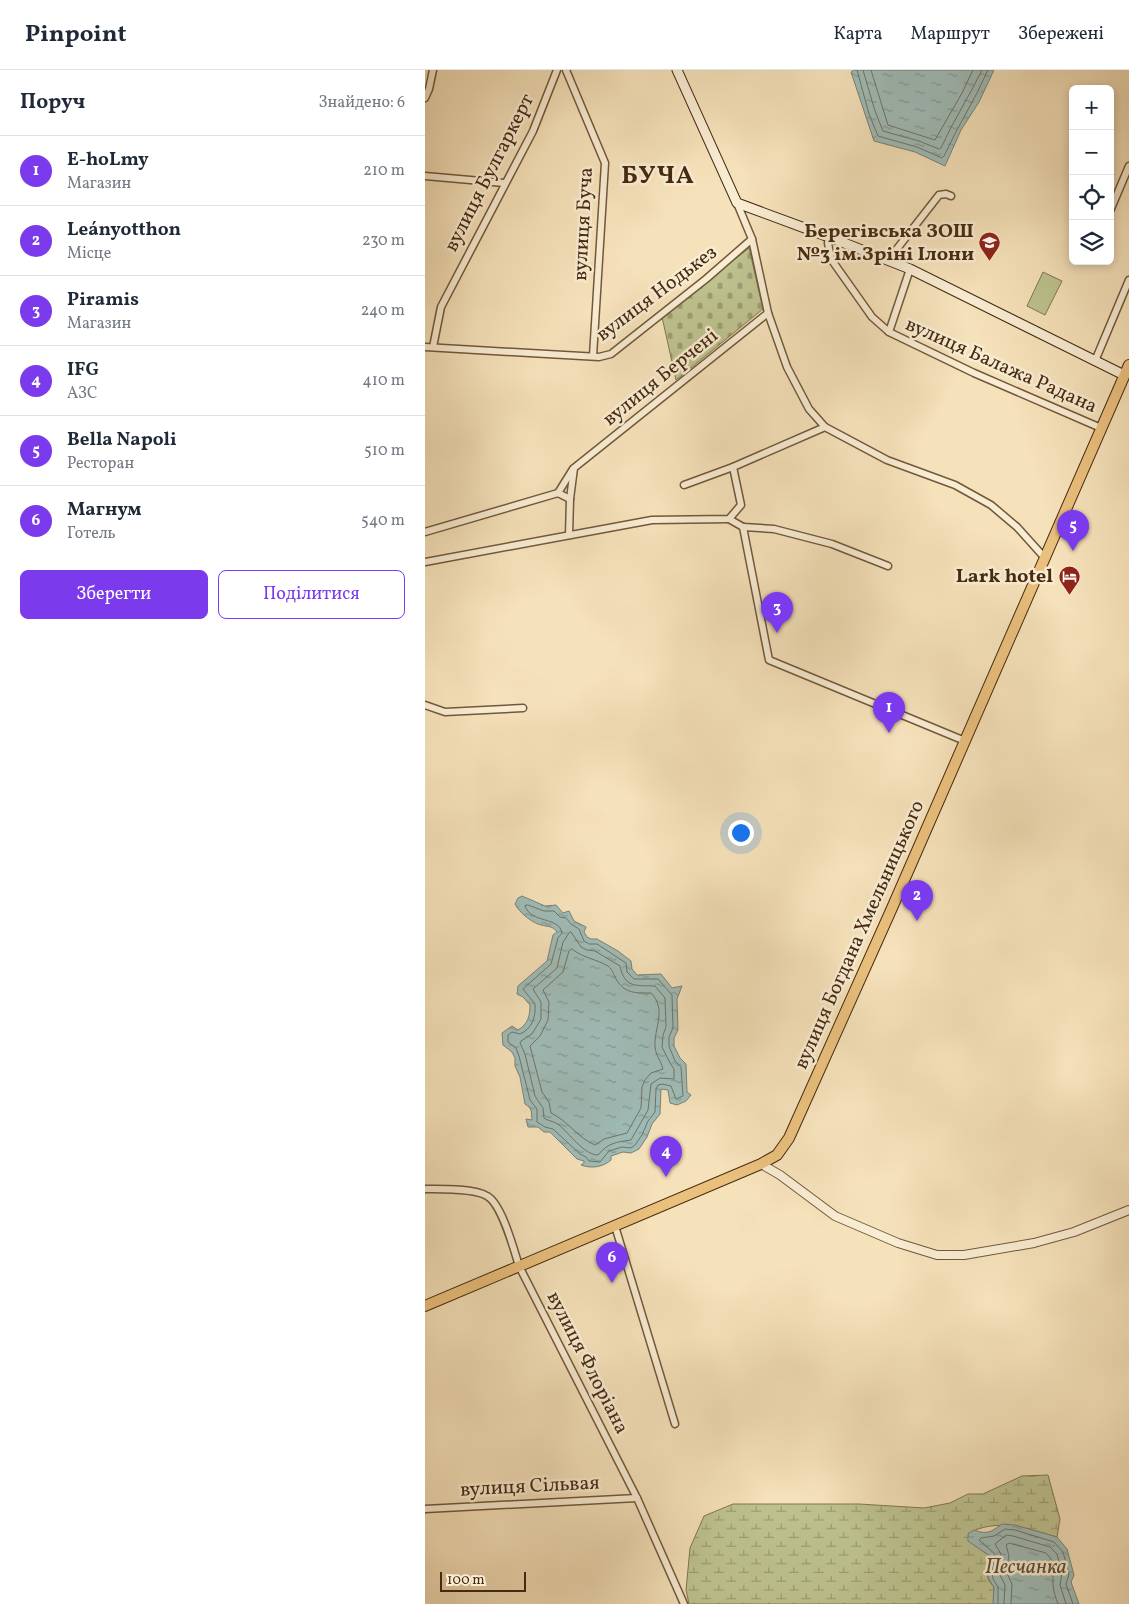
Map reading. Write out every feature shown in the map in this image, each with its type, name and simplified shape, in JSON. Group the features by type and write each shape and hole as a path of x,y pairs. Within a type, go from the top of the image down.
{"highway":[{"name":"вулиця Богдана Хмельницького","path":"425,1306 761,1164 777,1155 789,1138 1129,364"}],"main road":[{"path":"677,70 737,203 889,259 1124,375"}],"street":[{"path":"425,98 433,70"},
{"name":"вулиця Булгаркерт","path":"433,347 441,307 533,131 557,70"},
{"name":"вулиця Буча","path":"566,70 605,163 593,356"},
{"path":"1114,202 1129,166"},
{"path":"425,176 504,184"},
{"path":"889,259 939,195 946,194 951,196"},
{"path":"737,203 752,239 768,313 787,367 809,409 825,427 887,460 955,485 991,506 1017,526 1044,557"},
{"name":"вулиця Балажа Радана","path":"829,236 827,243 831,260 872,317 889,332 1101,428"},
{"name":"вулиця Нодькез","path":"425,347 593,356 611,354 706,279 752,239"},
{"name":"вулиця Балажа Радана","path":"889,332 910,269"},
{"path":"1095,361 1129,280"},
{"name":"вулиця Берчені","path":"558,493 574,468 768,313"},
{"path":"684,485 733,467 825,427"},
{"path":"729,519 741,505 733,467"},
{"path":"569,535 570,498 574,468"},
{"path":"425,532 558,493 570,498"},
{"path":"425,562 651,520 729,519 743,527 774,529 832,544 888,566"},
{"path":"743,527 769,660 965,741"},
{"path":"425,705 445,712 523,708"},
{"path":"761,1164 780,1175 835,1216 909,1247 937,1255 964,1256 1034,1244 1074,1232 1129,1210"},
{"name":"вулиця Флоріана","path":"425,1189 463,1190 488,1196 497,1208 507,1228 519,1266 637,1498 684,1604"},
{"path":"615,1226 675,1424"},
{"name":"вулиця Сільвая","path":"425,1509 637,1498"}],"green space":[{"path":"749,248 763,309 676,380 662,317"},
{"path":"1043,272 1062,281 1045,315 1027,306"},
{"path":"1048,1475 1060,1519 1057,1537 1023,1528 1001,1525 979,1529 968,1534 973,1544 990,1556 986,1571 989,1581 994,1587 994,1604 689,1604 686,1590 690,1548 704,1516 733,1504 859,1504 924,1508 950,1503 968,1494 983,1494 1022,1476"}],"water":[{"path":"854,70 994,70 979,102 961,130 945,166 915,152 874,141 851,72"},
{"path":"522,896 545,906 556,905 563,913 569,911 574,921 586,927 584,932 587,937 597,939 618,951 631,961 632,969 637,975 661,974 672,988 682,986 677,999 678,1030 674,1038 674,1046 680,1058 686,1064 687,1092 691,1095 686,1101 677,1105 670,1103 668,1090 661,1089 660,1114 652,1124 647,1137 639,1149 631,1153 623,1152 611,1156 611,1160 601,1166 589,1167 581,1165 584,1161 577,1159 550,1132 544,1132 538,1127 528,1127 526,1119 532,1120 531,1111 525,1104 520,1077 515,1066 515,1058 512,1052 503,1045 502,1033 512,1026 518,1030 524,1025 529,1016 530,1005 523,997 517,994 518,986 547,961 553,935 557,932 551,927 535,923 522,913 515,904 518,898"},
{"name":"Песчанка","path":"1002,1524 1015,1525 1057,1537 1067,1549 1074,1575 1071,1582 1079,1604 993,1604 994,1587 987,1572 990,1556 968,1541 968,1534 974,1530 989,1532"}],"place":[{"name":"Берегівська ЗОШ №3 ім.Зріні Ілони","path":"990,262"},
{"name":"Bella Napoli","path":"1073,551"},
{"name":"Lark hotel","path":"1069,596"},
{"name":"Piramis","path":"777,633"},
{"name":"E-hoLmy","path":"889,733"},
{"name":"Leányotthon","path":"917,921"},
{"name":"IFG","path":"666,1177"},
{"name":"Магнум","path":"612,1283"}],"district":[{"name":"БУЧА","path":"658,176"}]}
